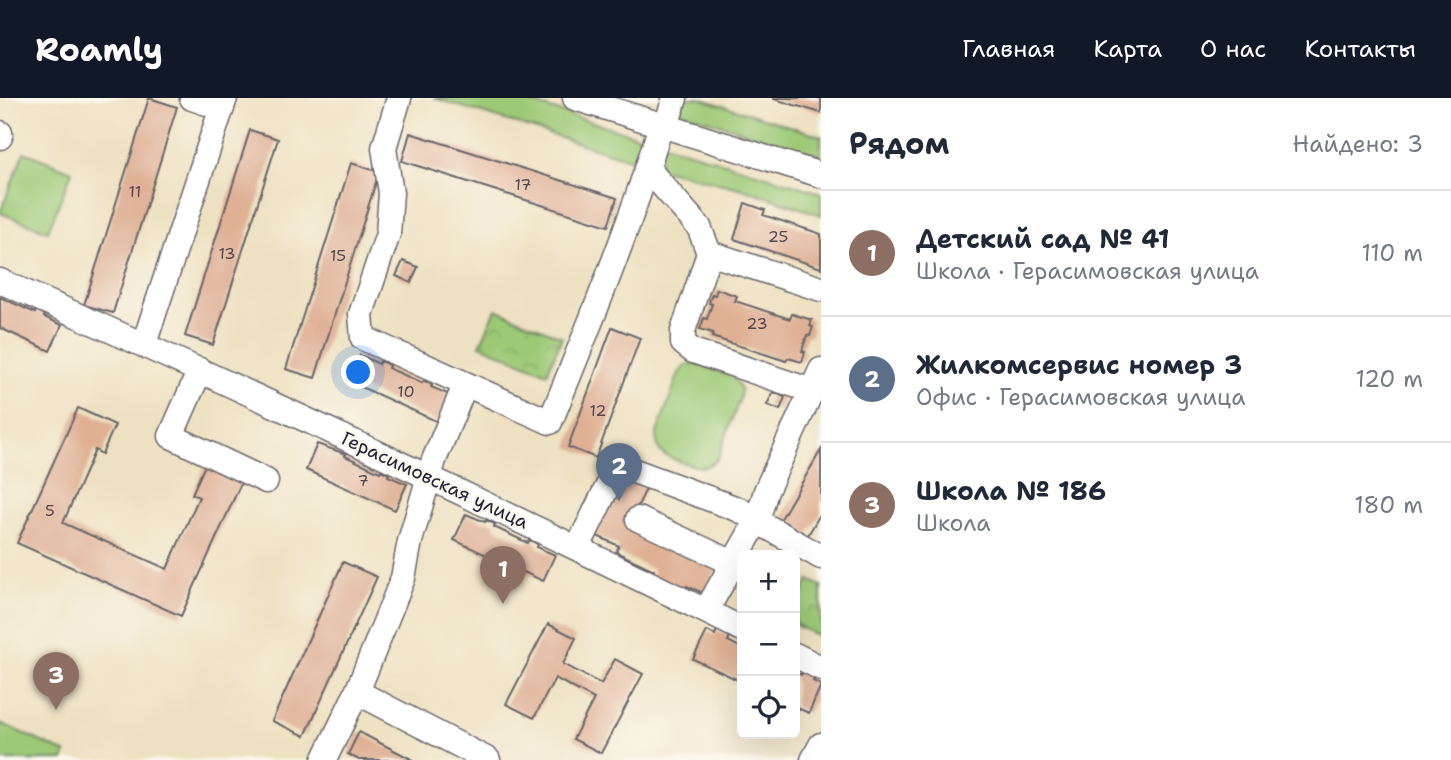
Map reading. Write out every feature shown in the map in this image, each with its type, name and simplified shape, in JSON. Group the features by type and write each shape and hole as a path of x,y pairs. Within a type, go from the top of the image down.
{"street":[{"path":"144,344 223,103 192,98"},
{"path":"399,98 384,148 391,193 388,234 361,314 363,338 550,422 606,284 675,98"},
{"path":"575,98 821,175"},
{"path":"648,169 699,227 709,253 683,331 683,343 693,351 818,379 766,491 757,520 706,611"},
{"path":"709,253 821,289"},
{"name":"Герасимовская улица","path":"0,281 144,344 429,477 737,626"},
{"path":"200,370 171,436 266,481"},
{"path":"324,760 357,692 403,578 410,541 434,460 465,385"},
{"path":"578,547 618,465 740,510 821,557"},
{"path":"638,519 733,564"},
{"path":"800,658 821,668"},
{"path":"357,692 488,760"},
{"path":"813,760 821,745"}],"green space":[{"path":"434,98 515,98 650,140 642,163"},
{"path":"682,98 699,98 821,136 821,156 678,111"},
{"path":"661,143 821,193 821,215 747,190 659,168"},
{"path":"24,152 72,171 48,231 0,213"},
{"path":"496,309 562,337 547,373 480,345"},
{"path":"693,363 732,376 741,389 717,460 705,467 669,457 660,451 657,442 657,433 679,373 685,366"},
{"path":"809,580 821,586 821,637 800,627 800,599"},
{"path":"0,723 66,753 63,760 0,760"}],"building":[{"path":"149,98 177,107 113,313 84,305"},
{"path":"774,98 821,98 821,113 774,99"},
{"path":"250,130 278,139 213,345 185,336"},
{"path":"410,133 617,198 608,226 402,161"},
{"path":"351,163 379,172 315,378 286,369"},
{"path":"745,203 765,210 763,215 821,234 821,268 734,239"},
{"path":"403,261 418,267 411,283 396,276"},
{"path":"717,289 737,296 735,301 790,319 792,314 812,320 810,326 813,327 810,336 807,335 802,362 788,358 786,361 712,337 713,333 700,329 704,318 707,319 712,294 715,295"},
{"path":"0,297 35,313 36,310 45,314 44,317 62,325 50,351 0,328"},
{"path":"612,327 640,338 596,458 568,447"},
{"path":"360,355 379,364 380,361 389,365 388,368 422,383 424,381 450,395 438,422 348,381"},
{"path":"773,392 785,397 780,410 767,405"},
{"path":"78,408 115,425 102,454 95,450 63,523 167,569 199,497 192,494 205,465 242,481 181,616 17,543"},
{"path":"317,444 346,454 345,456 407,484 395,510 306,470"},
{"path":"821,450 821,517 819,516 807,537 779,522"},
{"path":"623,476 647,487 629,524 718,566 705,594 687,586 685,591 651,576 654,570 616,552 619,546 595,535"},
{"path":"466,514 495,524 494,527 528,543 529,540 534,542 538,544 537,547 555,555 543,581 454,540"},
{"path":"343,562 377,577 305,736 272,721"},
{"path":"548,624 576,638 563,664 601,684 615,659 643,674 601,753 573,739 594,699 555,678 534,718 506,704"},
{"path":"717,630 730,636 728,641 737,646 737,680 693,659 707,631 715,635"},
{"path":"803,671 815,677 813,681 821,685 809,713 800,709"},
{"path":"359,732 413,760 359,760 348,754"}],"place":[{"name":"Жилкомсервис номер 3","path":"619,501"},
{"name":"Детский сад № 41","path":"503,604"},
{"name":"Школа № 186","path":"56,710"}]}
